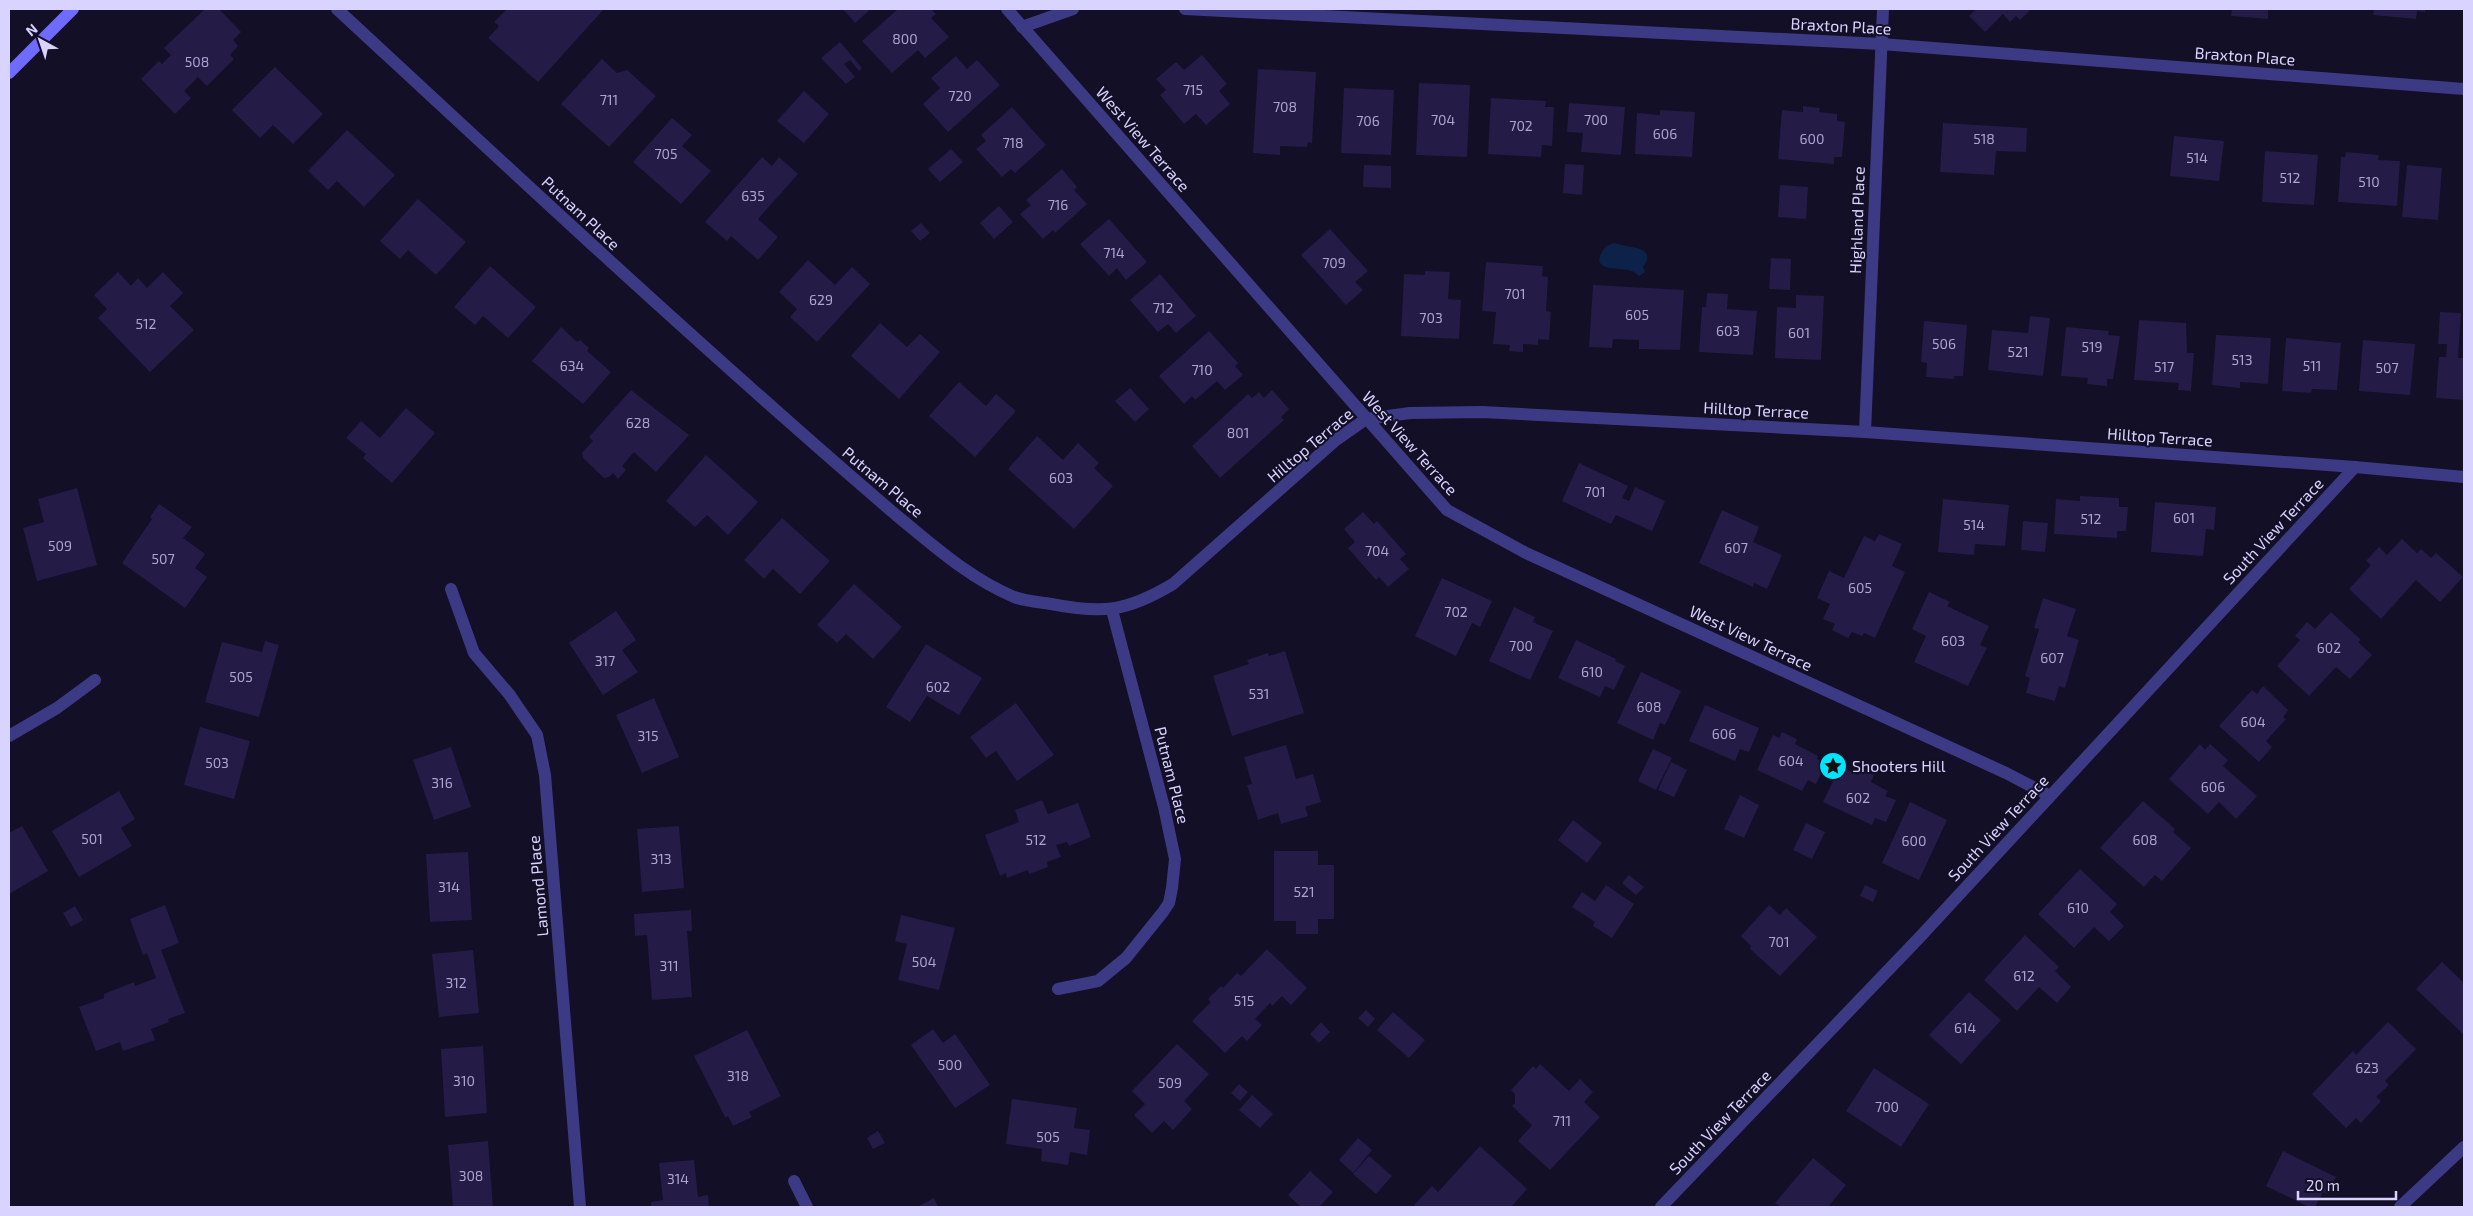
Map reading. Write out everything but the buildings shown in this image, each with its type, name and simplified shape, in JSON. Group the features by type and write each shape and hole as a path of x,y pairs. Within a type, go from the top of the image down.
{"main road":[{"path":"9,72 73,9"}],"street":[{"name":"Putnam Place","path":"337,9 670,317 828,457 952,562 988,585 1018,598 1086,611 1112,610 1164,807 1175,859 1172,888 1169,903 1126,958 1098,981 1058,988"},
{"name":"West View Terrace","path":"1007,9 1447,510 1526,553 1997,769 2050,796"},
{"path":"1022,27 1073,9"},
{"name":"Braxton Place","path":"1184,9 1881,44 2464,89"},
{"name":"Highland Place","path":"1865,432 1883,9"},
{"name":"Hilltop Terrace","path":"1112,610 1145,600 1173,584 1336,440 1366,419 1410,413 1482,412 1865,432 2355,467 2464,477"},
{"name":"South View Terrace","path":"1661,1207 1919,938 2355,467"},
{"name":"Lamond Place","path":"451,589 474,652 514,700 537,735 545,775 580,1207"},
{"path":"9,736 57,708 94,680"},
{"path":"2400,1207 2464,1147"},
{"path":"794,1181 807,1207"}],"water":[{"path":"1615,243 1644,251 1647,255 1647,260 1643,267 1645,272 1639,276 1624,269 1603,266 1599,258 1604,248"}],"place":[{"name":"Shooters Hill","path":"1833,766"}]}
